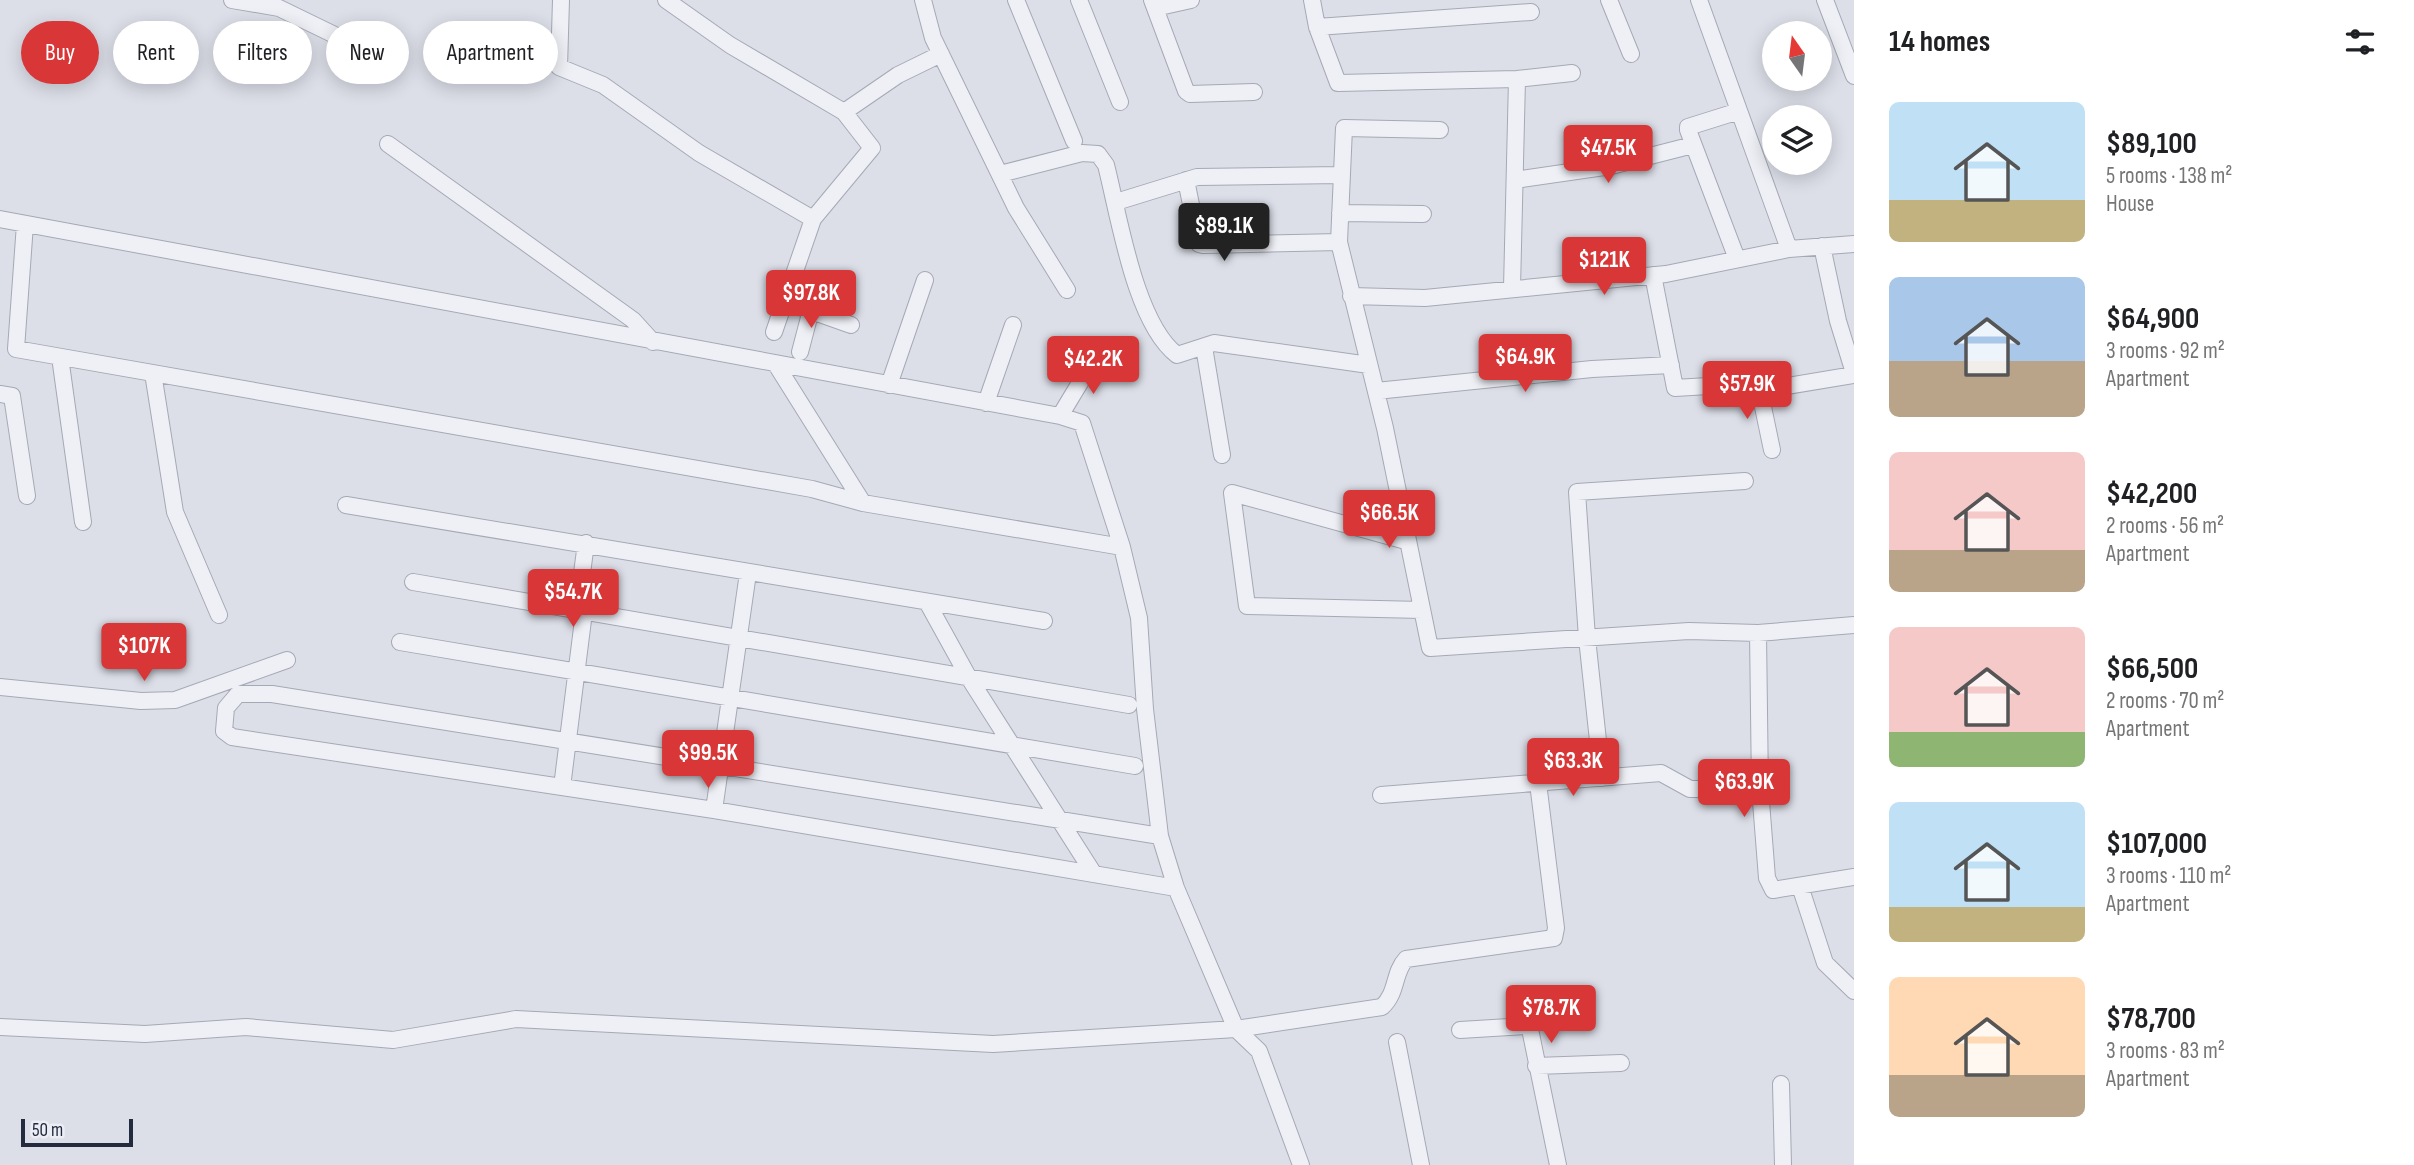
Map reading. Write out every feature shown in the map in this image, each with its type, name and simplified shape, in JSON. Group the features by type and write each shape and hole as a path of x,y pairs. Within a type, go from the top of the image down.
{"street":[{"path":"232,0 279,8 326,31"},
{"path":"561,0 559,67 603,85 688,146 813,219"},
{"path":"666,0 730,45 844,112 872,148 813,219 774,332"},
{"path":"923,0 933,38 1016,208 1067,290"},
{"path":"1016,0 1074,141"},
{"path":"1079,0 1120,102"},
{"path":"1191,0 1153,4 1186,91 1190,94 1254,92"},
{"path":"1312,0 1317,27 1338,83 1517,79 1572,74"},
{"path":"1609,0 1631,54"},
{"path":"1699,0 1789,248"},
{"path":"1825,0 1854,76"},
{"path":"1317,27 1531,12"},
{"path":"844,112 898,75 941,54"},
{"path":"1512,288 1517,79"},
{"path":"1737,259 1688,127 1739,111"},
{"path":"1440,130 1344,128 1340,175 1339,242 1376,391 1430,648 1689,631 1758,633 1854,625"},
{"path":"388,144 634,320 653,342"},
{"path":"1515,180 1611,166 1693,145"},
{"path":"1000,174 1082,153 1098,154 1106,165 1145,312 1164,345 1177,355 1214,343 1369,365"},
{"path":"1116,202 1186,180 1245,174 1340,175"},
{"path":"1186,180 1199,244 1339,242"},
{"path":"1340,213 1423,215"},
{"path":"0,219 776,366 1060,416 1082,423 1122,547 1139,618 1145,709 1160,836 1176,888 1236,1029 1259,1051 1301,1165"},
{"path":"25,224 16,349 812,489 863,503 1122,547"},
{"path":"1351,296 1425,298 1653,275 1789,248 1854,244"},
{"path":"1653,275 1675,388 1758,383 1775,388 1854,374 1838,321 1822,246"},
{"path":"889,386 925,280"},
{"path":"783,301 851,325"},
{"path":"800,352 811,310"},
{"path":"986,403 1013,325"},
{"path":"1204,347 1222,456"},
{"path":"61,357 83,522"},
{"path":"1060,416 1084,376 1100,357"},
{"path":"1376,391 1592,369 1671,365"},
{"path":"776,366 863,503"},
{"path":"153,373 175,512 219,615"},
{"path":"1758,383 1772,450"},
{"path":"0,394 12,396 27,496"},
{"path":"1602,778 1587,638 1577,492 1745,481"},
{"path":"1406,541 1232,494 1247,606 1422,610"},
{"path":"346,505 1044,621"},
{"path":"562,787 577,673 586,543"},
{"path":"714,810 748,573"},
{"path":"413,582 1129,705"},
{"path":"928,602 969,678 1094,874"},
{"path":"1758,633 1760,789 1766,878 1773,890 1854,877"},
{"path":"400,642 1013,748 1135,766"},
{"path":"0,687 141,701 175,700 287,660"},
{"path":"1160,836 272,694 238,694 226,708 223,731 232,737 714,810 1176,888"},
{"path":"1381,795 1661,773 1690,789 1760,789"},
{"path":"0,1027 145,1034 246,1027 393,1040 516,1019 993,1044 1236,1029 1382,1007 1393,996 1401,965 1406,960 1554,938 1556,928 1538,783"},
{"path":"1800,886 1825,963 1854,991"},
{"path":"1460,1030 1526,1026 1530,1029 1558,1165"},
{"path":"1397,1042 1421,1165"},
{"path":"1536,1066 1621,1063"},
{"path":"1781,1084 1783,1165"}]}
